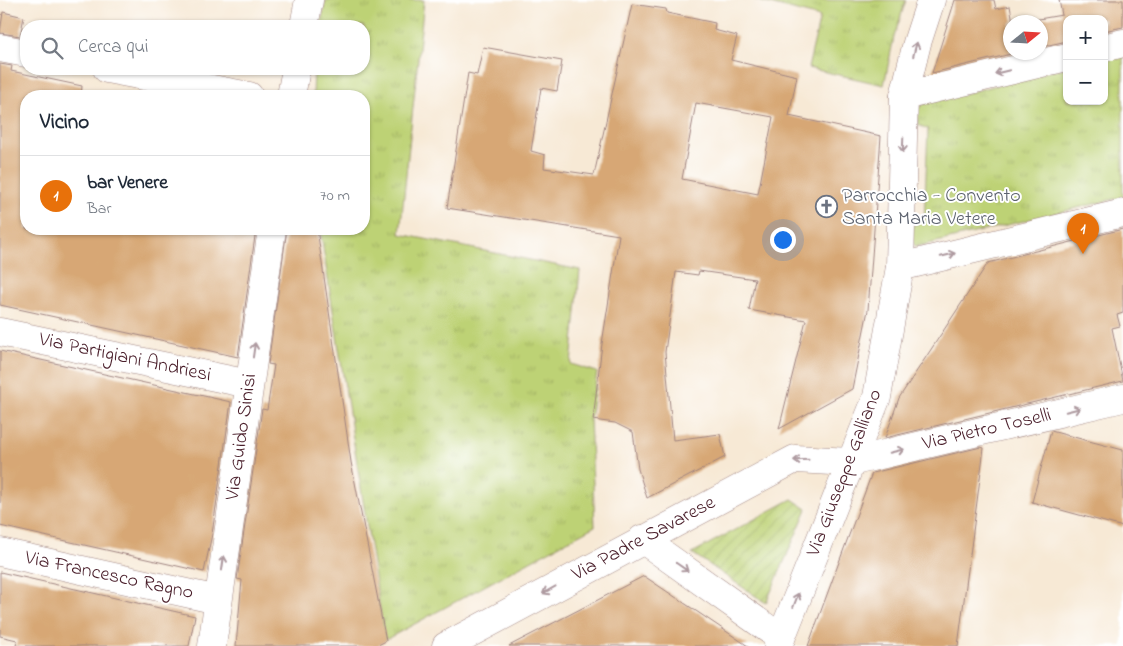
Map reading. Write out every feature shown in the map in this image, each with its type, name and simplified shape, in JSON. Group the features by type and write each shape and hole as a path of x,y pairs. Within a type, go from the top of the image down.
{"street":[{"path":"305,20 309,0"},
{"name":"Via Giuseppe Galliano","path":"780,642 877,397 900,267 904,96 916,43 931,0"},
{"path":"1108,47 1123,43"},
{"path":"0,48 20,52"},
{"path":"904,96 1063,58"},
{"path":"139,75 218,90"},
{"path":"292,90 295,75"},
{"path":"900,267 1123,213"},
{"name":"Via Guido Sinisi","path":"212,646 271,235"},
{"name":"Via Partigiani Andriesi","path":"0,332 249,384"},
{"name":"Via Pietro Toselli","path":"850,462 1123,398"},
{"name":"Via Padre Savarese","path":"446,646 642,539 795,459 850,462"},
{"path":"642,539 780,642"},
{"name":"Via Francesco Ragno","path":"0,552 218,600"}],"green space":[{"path":"326,0 424,0 400,234 580,270 571,364 597,372 590,419 595,526 385,640 321,235 370,235 370,90 313,90 314,75 370,75 370,20 321,20"},
{"path":"755,0 906,0 894,37 884,85 808,68 820,17"},
{"path":"1123,53 1123,197 915,246 912,241 913,225 924,222 928,129 918,125 918,108 924,104 1063,68 1063,105 1108,105 1108,57"},
{"path":"792,499 807,509 766,603 692,553"}],"building":[{"path":"955,0 994,0 996,9 1010,6 1012,15 1003,15 1003,56 932,73"},
{"path":"1059,0 1123,0 1123,27 1108,30 1108,15 1063,15 1063,42 1048,45 1048,17 1062,15"},
{"path":"632,4 666,9 667,13 715,23 714,30 737,36 731,60 797,76 789,116 881,136 868,310 852,389 779,429 806,320 749,310 755,279 699,271 698,275 676,272 665,352 673,440 720,434 725,457 647,498 638,469 633,432 615,423 593,420 602,344 619,235 447,208 468,73 477,75 483,47 562,61 557,91 541,88 531,151 545,155 544,168 594,175","holes":["696,103 773,117 758,194 682,179"]},
{"path":"3,12 24,17 23,20 20,20 20,36 0,33"},
{"path":"0,64 12,66 11,71 20,73 20,75 30,75 82,86 82,90 20,90 20,235 255,235 238,357 0,305"},
{"path":"1123,229 1123,313 1117,315 1120,326 1112,328 1123,381 885,438 899,398 988,263"},
{"path":"286,235 318,235 351,462 386,641 376,646 236,646 242,580 237,579 262,409 267,410 274,365 268,364"},
{"path":"0,351 231,402 212,534 204,572 0,526"},
{"path":"1051,431 1123,450 1123,527 1032,502"},
{"path":"981,447 984,448 958,646 808,646 872,473"},
{"path":"0,572 195,616 189,646 16,646 17,640 0,636"},
{"path":"644,576 748,646 509,646"}],"place":[{"name":"Parrocchia - Convento Santa Maria Vetere","path":"826,207"},
{"name":"bar Venere","path":"1083,254"}]}
